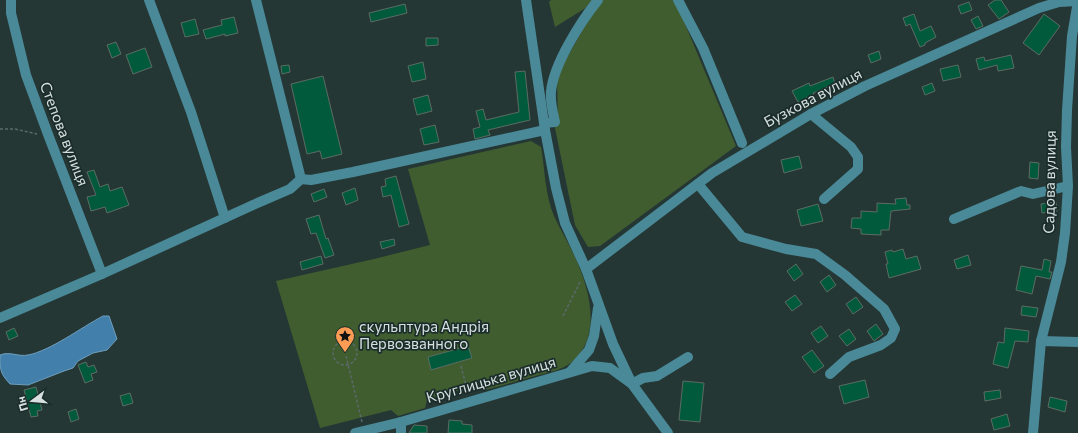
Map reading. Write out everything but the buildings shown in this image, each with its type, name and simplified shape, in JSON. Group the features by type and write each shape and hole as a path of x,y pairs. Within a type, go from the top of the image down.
{"street":[{"name":"Степова вулиця","path":"11,0 11,13 26,75 102,274"},
{"path":"149,0 191,112 225,218"},
{"path":"256,0 301,179"},
{"path":"526,0 544,126 556,188 565,223 586,269 613,344 632,384 668,433"},
{"path":"0,318 102,274 290,189 301,179 311,180 353,172 544,126 555,122 550,94 556,69 586,15 598,0"},
{"path":"678,0 703,48 742,143"},
{"name":"Бузкова вулиця","path":"586,269 712,173 810,114 865,86 1039,8 1058,2 1078,1"},
{"name":"Садова вулиця","path":"1033,433 1041,341 1061,262 1065,233 1068,186 1066,147 1067,110 1072,36 1078,1"},
{"path":"810,114 851,147 858,157 858,169 824,199"},
{"path":"698,184 742,236 786,249 816,254 845,275 884,309 895,329 891,338 881,345 849,357 830,374"},
{"path":"954,219 1021,190 1033,194 1068,186"},
{"path":"570,372 589,350 594,336 598,302"},
{"path":"1041,341 1078,342"},
{"path":"632,384 642,378 657,376 688,357"},
{"name":"Круглицька вулиця","path":"360,432 401,422 592,366 610,368 632,384"},
{"path":"401,422 401,433"}],"path":[{"path":"0,129 15,129 49,138"},
{"path":"563,316 586,269"},
{"path":"343,342 351,344 356,350 356,358 348,365 338,363 333,357 334,349 343,342"},
{"path":"346,356 360,432"},
{"path":"461,366 471,402"}],"green space":[{"path":"551,0 594,0 584,9 555,27 549,2"},
{"path":"603,0 675,0 736,146 600,246 588,247 575,225 555,128 558,122 557,76 597,4"},
{"path":"531,141 541,147 551,208 556,221 575,257 585,283 590,311 590,325 588,339 582,351 568,365 553,371 485,390 479,384 427,400 425,408 398,416 391,410 320,428 276,281 430,245 408,169"}],"water":[{"path":"103,316 109,316 117,339 107,350 93,353 78,361 73,368 28,385 10,384 2,374 0,355 28,355 37,353 56,344"}],"place":[{"name":"скульптура Андрія Первозванного","path":"345,353"}]}
